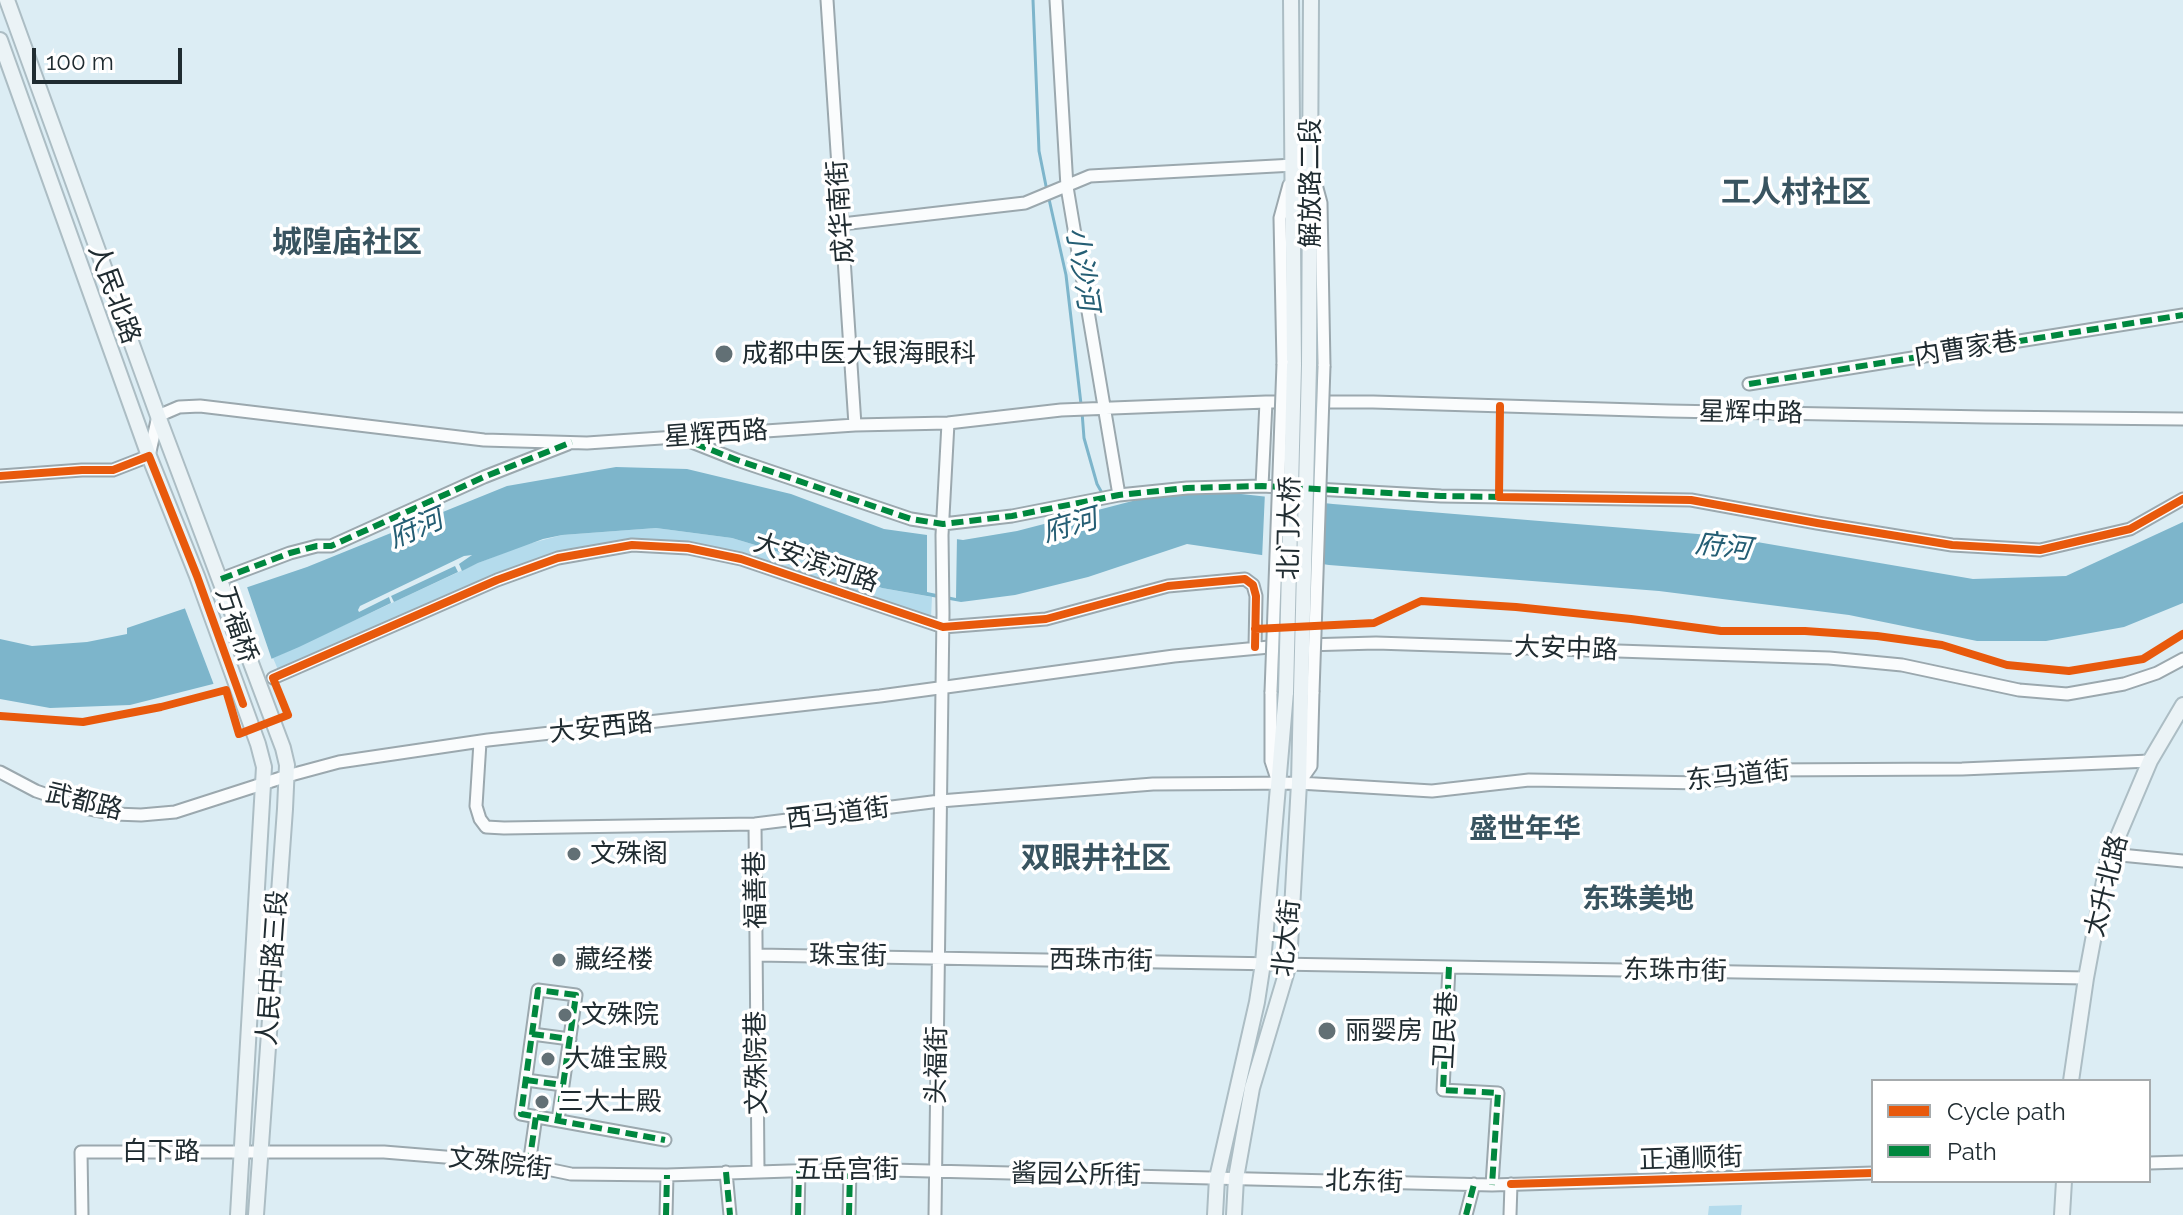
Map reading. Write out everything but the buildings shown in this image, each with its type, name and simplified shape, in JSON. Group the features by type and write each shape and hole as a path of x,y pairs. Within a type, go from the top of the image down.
{"main road":[{"name":"解放路二段","path":"1291,0 1294,165 1303,365"},
{"name":"解放路二段","path":"1303,365 1311,166 1311,0"},
{"name":"人民北路","path":"7,1 222,583"},
{"name":"人民北路","path":"0,40 149,456 197,576"},
{"name":"北门大桥","path":"1293,692 1303,365"},
{"name":"万福桥","path":"197,576 253,734"},
{"name":"万福桥","path":"222,583 275,723"},
{"name":"北大街","path":"1215,1215 1217,1178 1263,963 1279,783 1293,692"},
{"name":"北大街","path":"1234,1215 1236,1178 1252,1088 1289,964 1299,783 1293,692"},
{"name":"太升北路","path":"2071,1079 2086,978 2110,854 2150,761 2183,705"},
{"name":"人民中路三段","path":"256,1215 287,776 275,723"},
{"name":"人民中路三段","path":"238,1215 264,784 264,767 253,734"},
{"path":"2062,1215 2064,1183"}],"street":[{"name":"成华南街","path":"827,0 855,425"},
{"path":"1056,0 1063,188 1115,496"},
{"path":"842,224 1025,203 1090,176 1311,166"},
{"name":"内曹家巷","path":"1749,384 2183,315"},
{"path":"1293,692 1303,365"},
{"path":"1262,486 1266,402"},
{"name":"星辉西路","path":"158,416 179,407 200,406 484,440 572,442 855,425 948,423 1061,410 1319,402"},
{"name":"星辉中路","path":"1319,402 2183,419"},
{"path":"0,476 113,470 149,456 158,416"},
{"name":"头福街","path":"935,1215 942,529 948,423"},
{"path":"678,437 942,529 1115,496 1187,488 1262,486 1441,496 1691,500 1952,545 2040,550 2130,529 2183,499"},
{"path":"222,583 290,553 331,546 484,477 572,442"},
{"name":"大安滨河路","path":"273,678 497,580 558,558 632,545 688,548 741,559 943,627 1046,619 1168,586 1245,579 1253,585 1256,596 1255,647"},
{"name":"大安中路","path":"942,688 1255,647 1376,643 1829,658 1902,665 2019,690 2067,694 2124,684 2157,673 2183,659"},
{"name":"大安西路","path":"264,784 339,762 480,742 942,688"},
{"name":"西马道街","path":"480,742 476,806 486,827 755,824 940,801 1153,784 1279,783"},
{"name":"东马道街","path":"1279,783 1432,791 1529,780 1704,783 1762,770 1962,769 2150,761"},
{"name":"武都路","path":"0,772 67,803 115,814 175,812 264,784"},
{"name":"福善巷","path":"755,824 757,955"},
{"path":"2110,854 2183,861"},
{"name":"珠宝街","path":"757,955 938,958"},
{"name":"文殊院巷","path":"757,955 758,1170"},
{"name":"西珠市街","path":"938,958 1263,963"},
{"name":"东珠市街","path":"1263,963 2086,978"},
{"name":"卫民巷","path":"1449,967 1443,1090 1498,1093 1492,1185"},
{"path":"558,1120 576,995 538,990 521,1114 665,1140"},
{"path":"532,1034 570,1039"},
{"path":"526,1080 563,1085"},
{"path":"529,1165 536,1116"},
{"name":"文殊院街","path":"242,1151 384,1152 529,1165 571,1174 667,1175 758,1170"},
{"name":"白下路","path":"82,1215 81,1152 242,1151"},
{"path":"2151,1163 2183,1162"},
{"path":"849,1215 850,1169"},
{"name":"五岳宫街","path":"758,1170 936,1171"},
{"path":"798,1215 799,1170"},
{"name":"酱园公所街","path":"936,1171 1217,1178"},
{"path":"726,1172 730,1215"},
{"name":"正通顺街","path":"1511,1184 1871,1173"},
{"path":"666,1215 667,1175"},
{"name":"北东街","path":"1217,1178 1511,1184"},
{"path":"1466,1215 1474,1184"},
{"path":"1510,1215 1511,1184"}],"shaded area":[{"path":"656,528 732,538 882,588 932,597 931,618 687,546 569,552 279,672 273,658 478,563 524,545 562,535"},
{"path":"1742,1205 1741,1215 1708,1215 1709,1206"}],"water":[{"name":"府河","path":"616,467 687,469 791,494 884,529 963,540 1017,531 1144,498 1223,492 1722,536 1973,579 2066,576 2183,522 2183,603 2124,627 2046,641 1977,641 1849,615 1659,591 1329,565 1187,544 1088,577 1015,595 961,602 882,588 732,538 656,528 543,539 462,571 459,564 472,555 464,556 360,606 358,610 389,597 391,603 213,684 130,705 50,708 0,699 0,639 32,646 87,642 127,634 127,628 307,567 507,486"},
{"path":"455,566 458,572 394,602 391,596"}],"pier":[{"path":"1265,492 1323,498 1320,568 1262,559"},
{"path":"927,531 957,536 956,598 927,592"},
{"path":"246,584 272,660 214,685 184,606"}],"waterway":[{"name":"小沙河","path":"1033,0 1039,151 1047,191"},
{"name":"小沙河","path":"1049,199 1066,275 1081,404"},
{"name":"小沙河","path":"1082,412 1084,438 1102,493"}],"marked path":[{"path":"1749,384 2183,315"},
{"path":"678,437 911,519 943,524 1012,516 1119,495 1187,488 1262,486 1506,497"},
{"path":"221,579 290,553 331,546 484,477 572,442"},
{"path":"1449,967 1443,1090 1498,1093 1492,1185"},
{"path":"558,1120 576,995 538,990 521,1114 665,1140"},
{"path":"532,1034 570,1039"},
{"path":"526,1080 563,1085"},
{"path":"529,1165 536,1116"},
{"path":"849,1215 850,1169"},
{"path":"798,1215 799,1170"},
{"path":"726,1172 730,1215"},
{"path":"666,1215 667,1175"},
{"path":"1466,1215 1474,1184"}],"cycle path":[{"path":"1500,406 1499,497 1691,500 1952,545 2040,550 2130,529 2183,499"},
{"path":"0,476 113,470 149,456 243,704"},
{"path":"0,716 83,722 226,690 239,734 288,715 273,678 497,580 558,558 632,545 688,548 741,559 943,627 1046,619 1168,586 1245,579 1253,585 1256,596 1255,647"},
{"path":"1255,629 1374,623 1421,601 1516,607 1721,631 1805,631 1877,636 1942,645 2007,665 2069,671 2143,659 2183,634"},
{"path":"1511,1184 1871,1173"}],"place":[{"name":"成都中医大银海眼科","path":"724,354"},
{"name":"文殊阁","path":"574,854"},
{"name":"藏经楼","path":"559,960"},
{"name":"文殊院","path":"565,1015"},
{"name":"丽婴房","path":"1327,1031"},
{"name":"大雄宝殿","path":"548,1059"},
{"name":"三大士殿","path":"542,1102"}],"district":[{"name":"工人村社区","path":"1796,193"},
{"name":"城隍庙社区","path":"347,243"},
{"name":"盛世年华","path":"1525,830"},
{"name":"双眼井社区","path":"1096,859"},
{"name":"东珠美地","path":"1638,900"}]}
